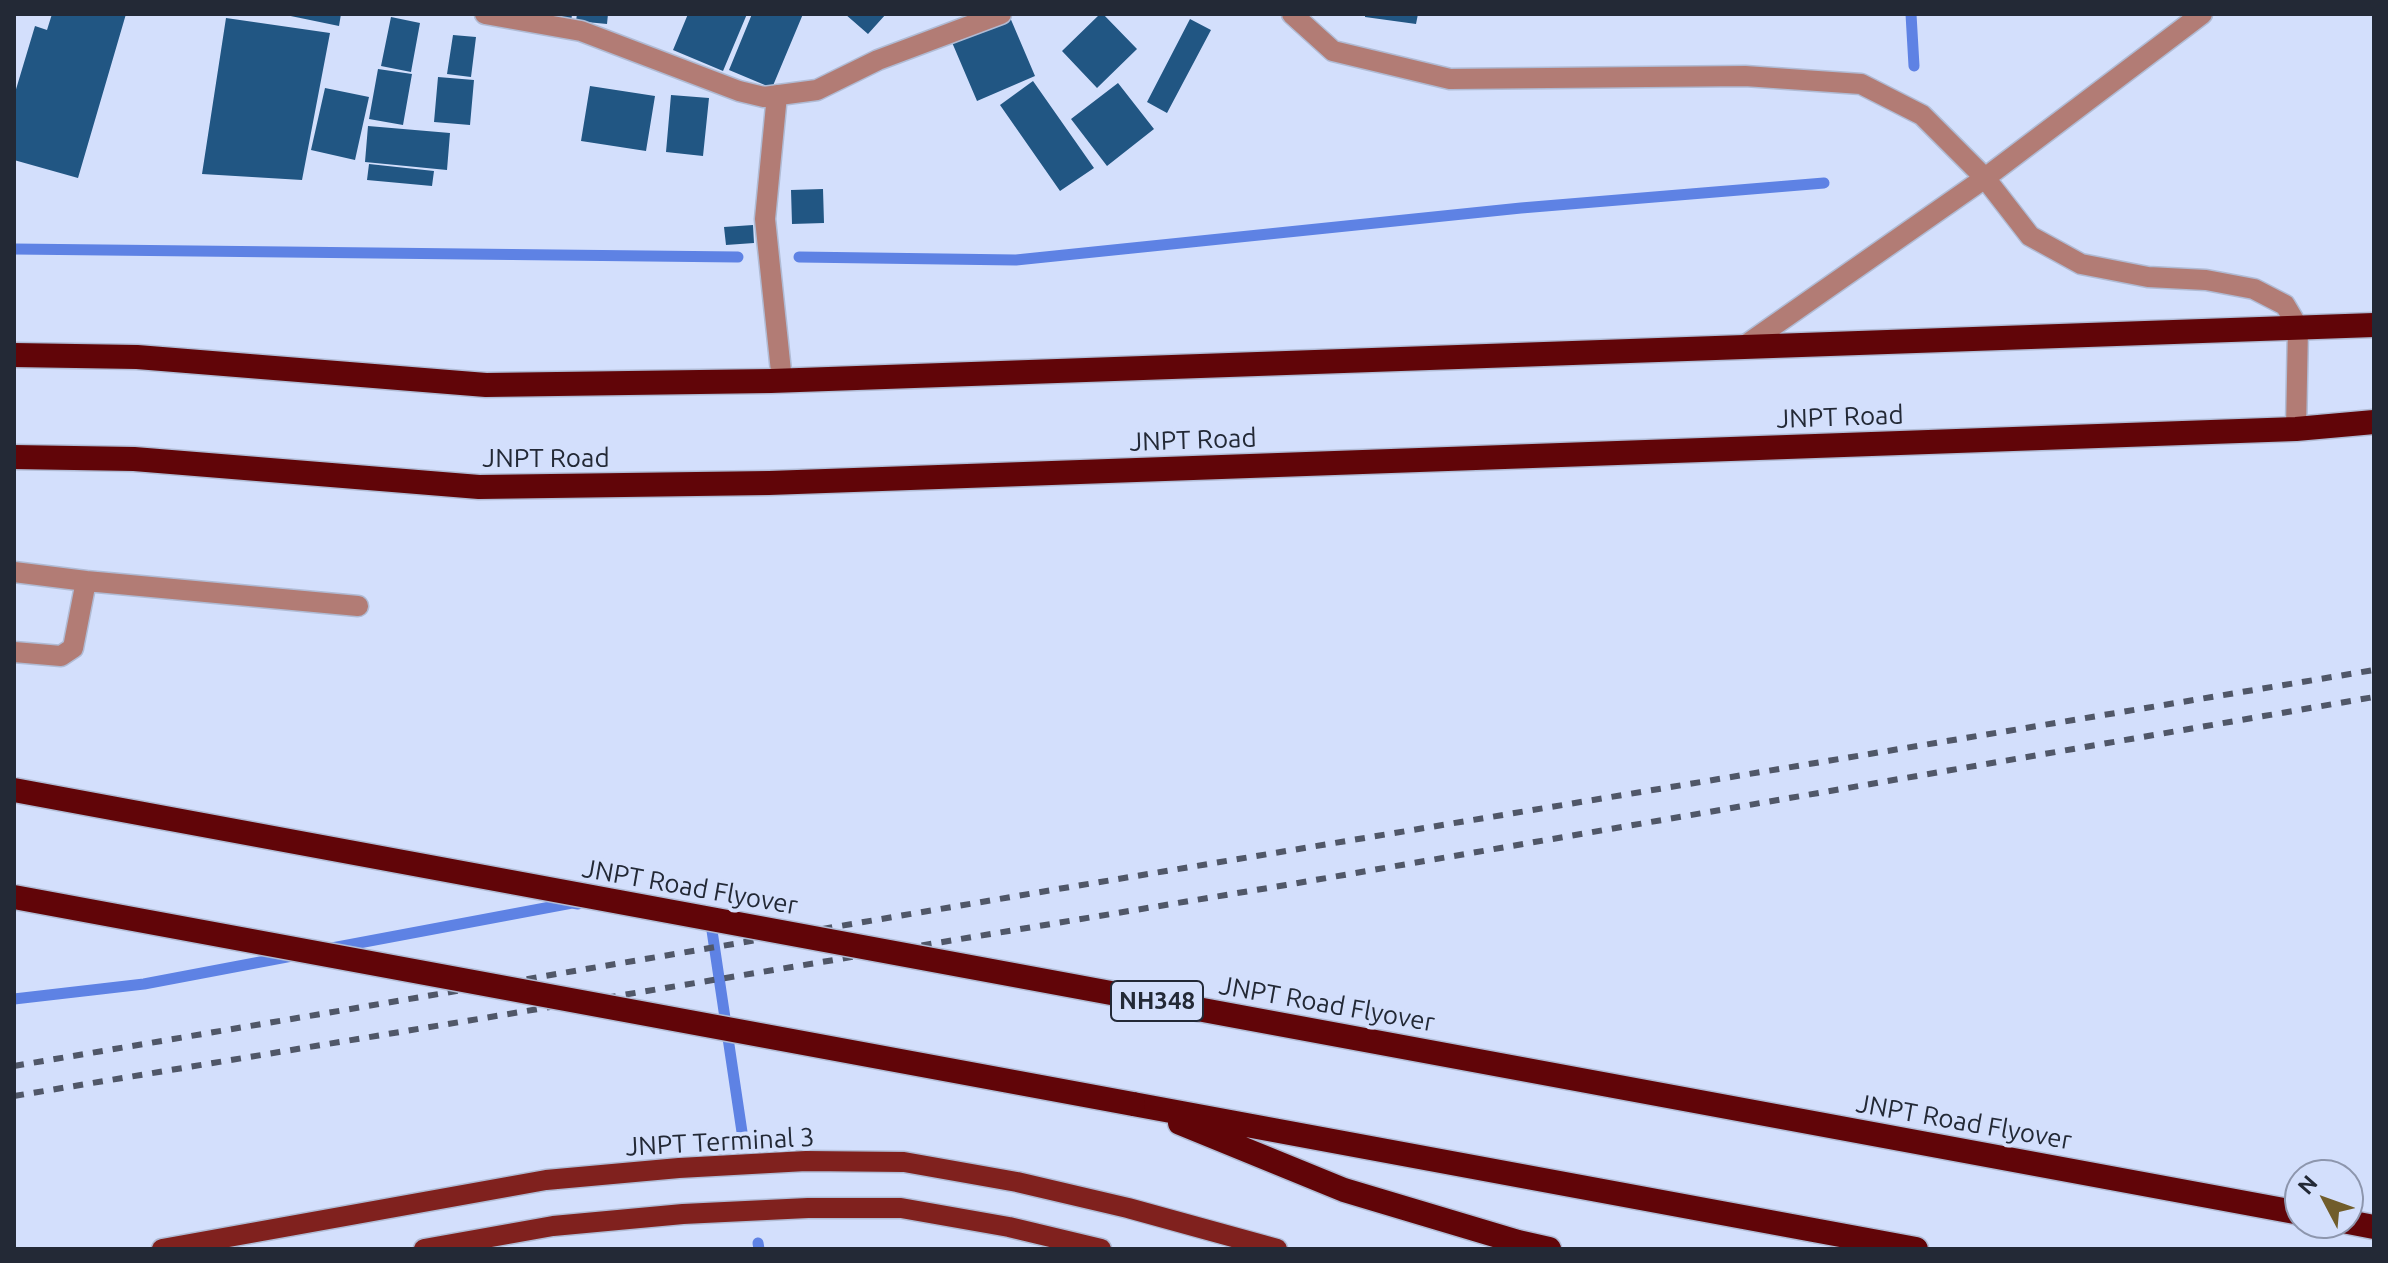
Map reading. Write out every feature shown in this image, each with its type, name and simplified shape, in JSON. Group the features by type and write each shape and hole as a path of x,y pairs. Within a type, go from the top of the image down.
{"highway":[{"path":"14,355 137,357 486,385 782,381 2374,325"},
{"name":"JNPT Road","path":"14,457 134,459 479,487 769,483 2296,429 2374,422"},
{"name":"JNPT Road Flyover","path":"14,790 2284,1210"},
{"path":"14,897 1916,1249"},
{"path":"1133,1104 1344,1190 1549,1249"}],"main road":[{"name":"JNPT Terminal 3","path":"162,1249 546,1180 806,1161 904,1162 1017,1182 1128,1208 1277,1249"},
{"path":"424,1249 553,1226 683,1214 901,1208 1009,1227 1101,1249"}],"street":[{"path":"485,14 581,31 739,91 764,97 817,90 878,60 1001,14"},
{"path":"1292,14 1333,51 1450,79 1745,76 1861,84 1922,115 1985,178 2030,236 2081,264 2148,277 2206,280 2254,289 2285,305 2298,327 2296,429"},
{"path":"1743,347 1985,178 2202,14"},
{"path":"777,95 765,219 782,381"},
{"path":"14,572 358,606"},
{"path":"14,652 61,656 73,648 86,581"}],"building":[{"path":"52,14 126,14 78,178 14,160 14,96 35,26 47,30"},
{"path":"281,14 341,14 339,26"},
{"path":"513,14 572,14 571,23"},
{"path":"577,14 608,14 607,24 576,21"},
{"path":"688,14 747,14 723,71 673,50"},
{"path":"752,14 803,14 772,88 729,70"},
{"path":"845,14 886,14 868,34"},
{"path":"1100,14 1137,49 1097,88 1062,51"},
{"path":"1365,14 1418,14 1416,24 1365,17"},
{"path":"1009,15 1035,76 977,101 951,40"},
{"path":"391,17 420,23 411,72 381,66"},
{"path":"226,18 330,33 302,180 202,174"},
{"path":"1190,19 1211,30 1167,113 1147,102"},
{"path":"453,35 476,37 471,77 447,74"},
{"path":"378,69 412,74 403,125 369,119"},
{"path":"438,77 474,80 470,125 434,122"},
{"path":"1033,81 1094,168 1060,191 1000,105"},
{"path":"1118,83 1154,129 1107,166 1071,119"},
{"path":"590,86 655,96 646,151 581,141"},
{"path":"325,88 369,97 355,160 311,150"},
{"path":"671,95 709,98 703,156 666,152"},
{"path":"368,126 450,133 447,170 365,162"},
{"path":"369,164 434,171 432,186 367,180"},
{"path":"823,189 824,223 792,224 791,190"},
{"path":"753,225 754,243 726,245 724,227"}],"waterway":[{"path":"1911,14 1914,66"},
{"path":"799,257 1016,260 1521,208 1824,183"},
{"path":"14,249 738,257"},
{"path":"332,948 578,904"},
{"path":"706,923 711,924 742,1132"},
{"path":"14,999 144,984 292,956"},
{"path":"758,1243 759,1249"}],"railway":[{"path":"14,1066 2374,670"},
{"path":"14,1096 1286,885 2374,697"}]}
